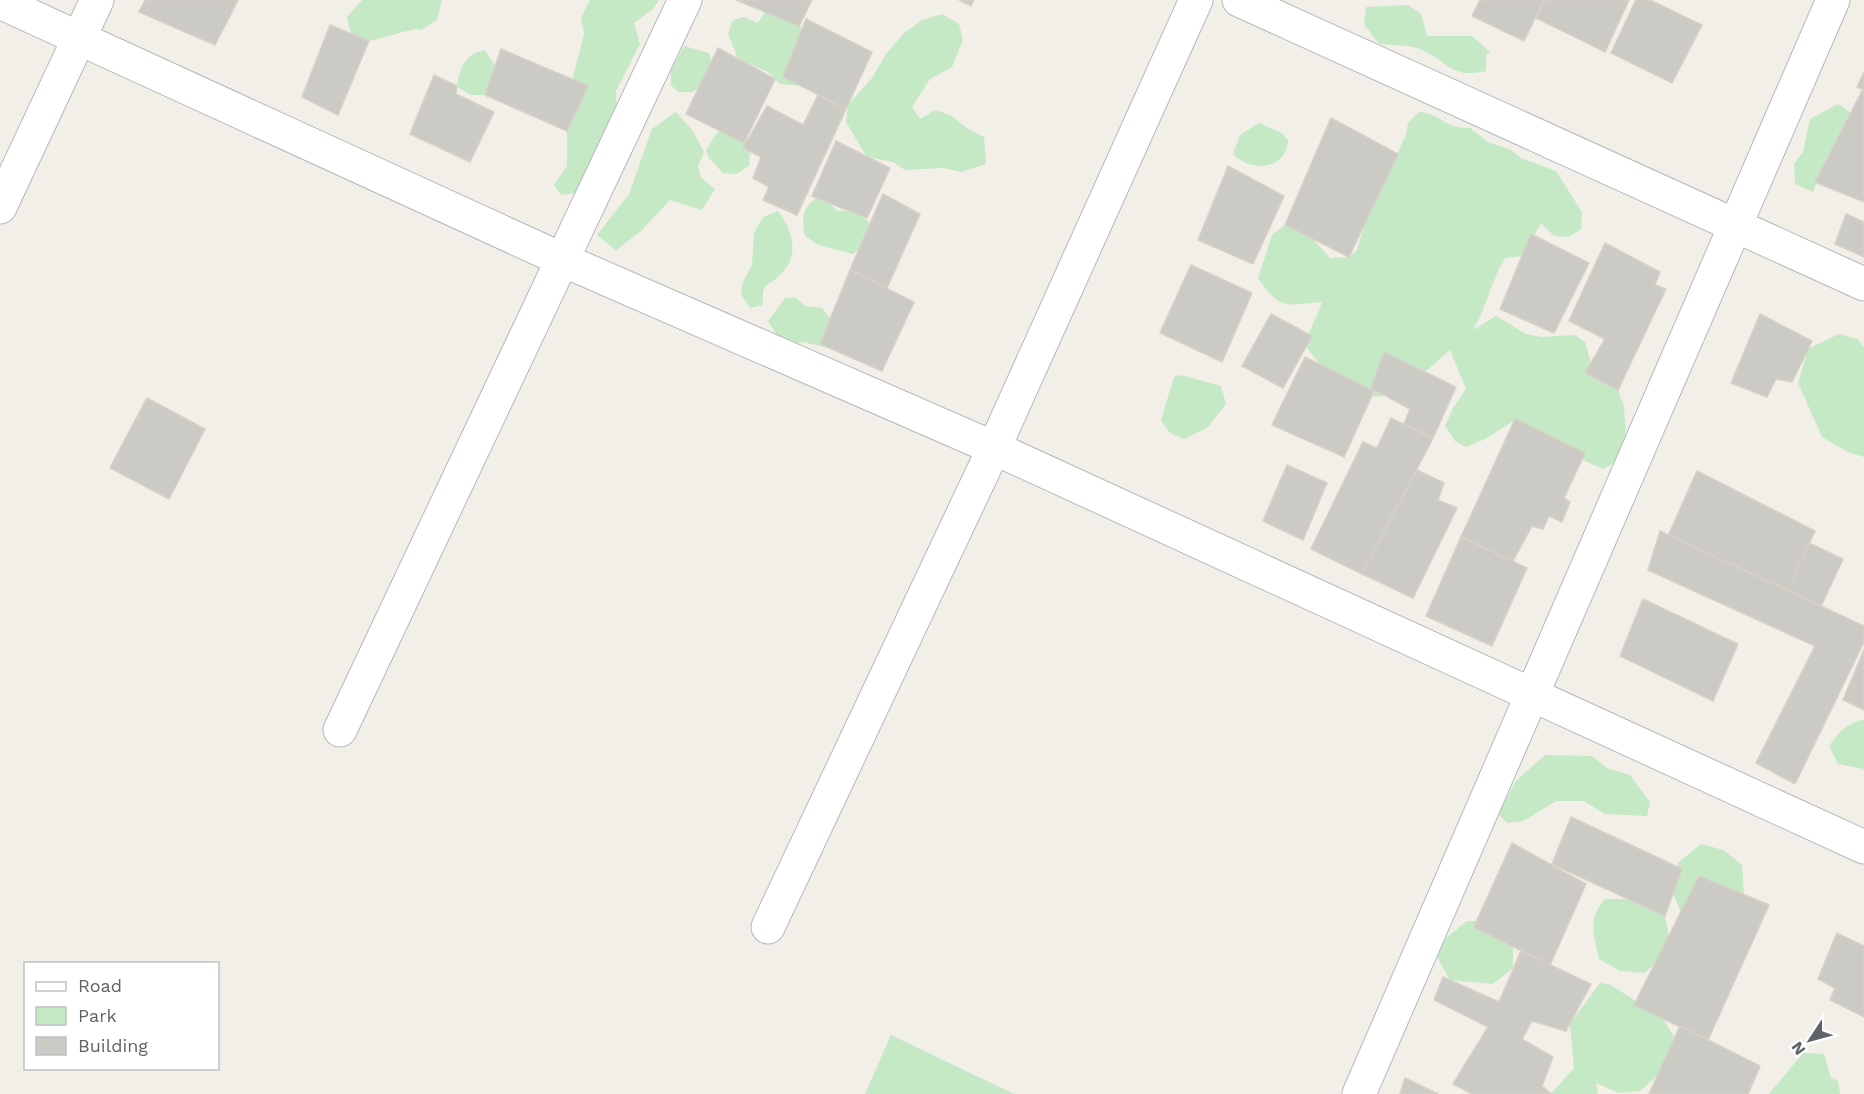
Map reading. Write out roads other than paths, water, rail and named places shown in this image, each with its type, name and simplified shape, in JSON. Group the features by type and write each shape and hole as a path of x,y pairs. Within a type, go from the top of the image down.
{"street":[{"path":"0,207 97,0"},
{"path":"340,730 685,0"},
{"path":"768,927 994,448 1196,0"},
{"path":"1239,0 1864,284"},
{"path":"1359,1094 1833,0"},
{"path":"0,2 563,260 994,448 1864,848"}]}
